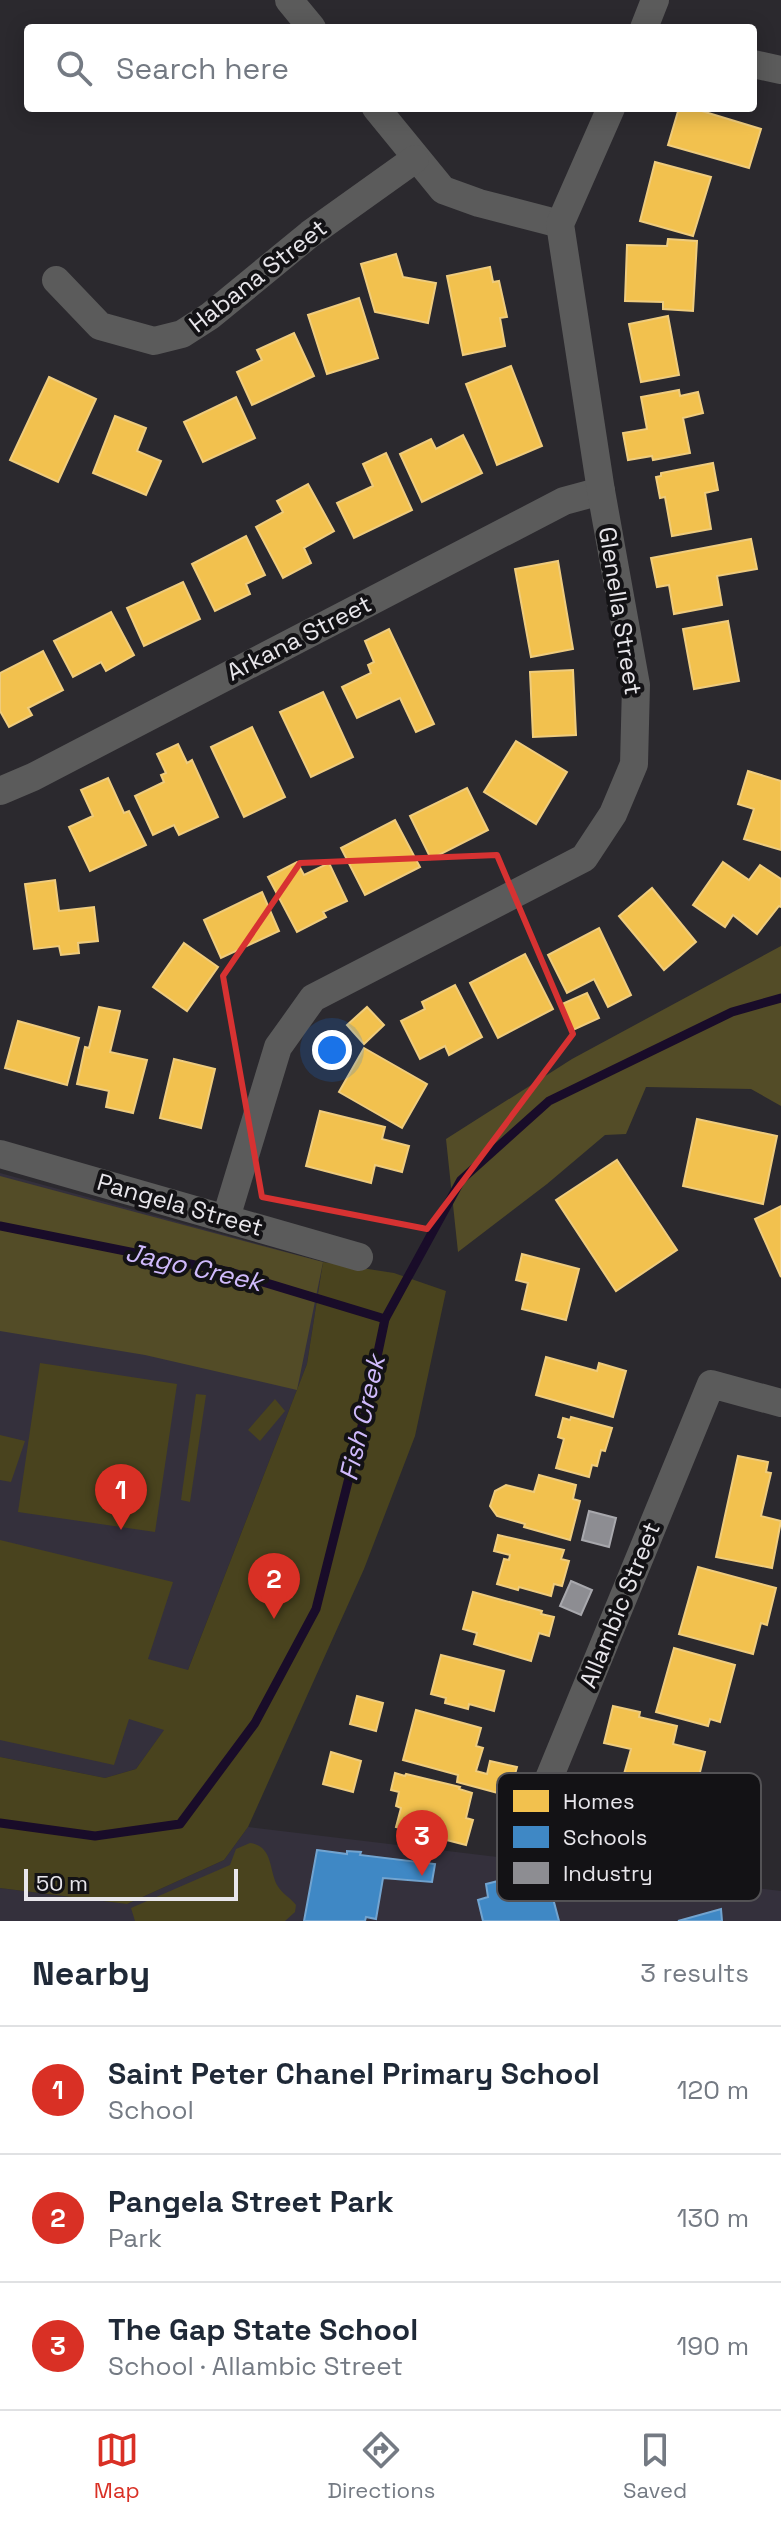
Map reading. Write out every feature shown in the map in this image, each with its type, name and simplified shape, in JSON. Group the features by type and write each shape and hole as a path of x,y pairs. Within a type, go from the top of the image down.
{"street":[{"path":"289,0 309,24"},
{"path":"646,24 655,0"},
{"path":"757,65 781,70"},
{"path":"379,112 443,190 479,203 560,224 609,112"},
{"name":"Habana Street","path":"56,280 100,326 154,341 182,334 210,316 310,234 415,159"},
{"name":"Glenella Street","path":"226,1218 278,1047 313,998 584,858 613,814 634,764 636,685 601,491 560,224"},
{"name":"Arkana Street","path":"0,791 33,777 564,501 601,491"},
{"name":"Pangela Street","path":"0,1154 359,1257"},
{"name":"Allambic Street","path":"551,1773 711,1384 781,1403"}],"highlighted area":[{"path":"497,855 573,1034 427,1229 262,1197 223,976 300,863"}],"shaded area":[{"path":"781,946 781,1106 751,1089 646,1087 626,1134 605,1135 458,1252 446,1139 572,1059"},
{"path":"0,1173 323,1262 307,1364 165,1729 136,1769 105,1778 0,1757"},
{"path":"0,1176 323,1262 297,1390 145,1355 0,1331"},
{"path":"323,1262 394,1273 446,1291 415,1436 364,1569 248,1827 224,1860 127,1904 0,1888 0,1757 105,1778 136,1769 164,1730 129,1719 114,1765 0,1740 0,1540 173,1582 148,1659 188,1670 307,1364"},
{"path":"40,1363 177,1384 155,1532 18,1512"},
{"path":"196,1394 206,1395 190,1502 181,1500"},
{"path":"275,1399 285,1411 260,1441 248,1430"},
{"path":"0,1435 25,1441 11,1482 0,1480"},
{"path":"248,1827 497,1857 497,1901 761,1901 761,1889 781,1891 781,1921 0,1921 0,1888 127,1904 224,1860"},
{"path":"250,1843 267,1854 277,1885 296,1905 295,1912 285,1921 135,1921 131,1908 230,1865 236,1849"}],"building: Homes":[{"path":"678,112 705,112 761,129 749,168 668,145"},
{"path":"655,162 711,177 693,236 640,221"},
{"path":"668,239 697,241 693,311 663,309 663,302 625,301 627,245 667,246"},
{"path":"396,254 403,277 436,283 428,323 375,312 361,264"},
{"path":"490,267 493,282 499,281 507,317 500,318 505,346 463,355 447,276"},
{"path":"359,298 378,358 327,374 308,315"},
{"path":"668,316 679,375 641,382 629,324"},
{"path":"294,333 314,376 252,405 237,372 262,360 257,350"},
{"path":"511,366 542,446 497,465 466,384"},
{"path":"49,377 96,399 58,482 10,460"},
{"path":"679,390 680,396 698,392 703,413 683,418 690,453 653,460 652,456 628,460 623,433 647,429 641,397"},
{"path":"236,397 255,438 203,462 184,422"},
{"path":"115,416 146,428 137,451 161,461 146,495 93,473"},
{"path":"463,435 482,473 422,502 400,454 431,439 436,449"},
{"path":"386,453 412,510 354,538 337,503 373,486 363,464"},
{"path":"713,463 718,490 705,493 711,529 672,536 665,497 660,498 656,477 661,473"},
{"path":"308,484 334,531 304,548 311,563 283,578 256,527 283,512 277,501"},
{"path":"246,536 265,575 246,584 250,594 215,611 192,564"},
{"path":"751,539 757,569 717,576 722,605 674,614 669,585 657,587 651,558"},
{"path":"558,561 573,649 531,657 515,569"},
{"path":"183,582 200,619 144,646 127,608"},
{"path":"111,612 134,655 106,671 101,662 73,677 54,641"},
{"path":"728,621 739,681 694,689 683,629"},
{"path":"389,629 434,724 416,732 400,698 357,718 342,687 371,673 368,665 374,662 365,641"},
{"path":"43,651 63,690 28,708 32,715 9,727 0,711 0,673"},
{"path":"573,670 576,735 533,737 530,672"},
{"path":"323,692 353,757 311,777 280,712"},
{"path":"252,727 285,797 244,817 211,747"},
{"path":"516,741 567,772 536,824 484,792"},
{"path":"178,744 187,763 192,760 218,817 179,835 174,825 153,835 135,796 164,782 161,775 166,773 157,754"},
{"path":"748,771 781,781 781,850 744,839 754,809 738,804"},
{"path":"108,778 124,813 129,811 146,845 90,871 69,827 93,816 81,790"},
{"path":"467,788 488,830 431,859 410,816"},
{"path":"395,820 420,867 365,895 341,848"},
{"path":"297,862 304,875 329,863 347,901 323,912 326,917 297,932 268,877"},
{"path":"723,862 749,880 760,865 781,879 781,907 757,934 733,915 725,927 693,905"},
{"path":"55,880 59,911 94,907 98,941 78,943 79,953 61,955 59,946 34,949 25,884"},
{"path":"652,888 696,942 664,970 619,916"},
{"path":"262,892 279,931 221,958 204,920"},
{"path":"599,928 631,995 608,1007 594,979 567,993 548,955"},
{"path":"184,943 218,967 187,1011 153,987"},
{"path":"525,954 553,1009 498,1038 470,983"},
{"path":"455,985 482,1037 449,1055 445,1046 420,1059 401,1021 425,1009 422,1002"},
{"path":"587,993 599,1018 573,1030 562,1004"},
{"path":"99,1007 120,1011 110,1052 147,1060 133,1113 106,1107 109,1091 77,1084 85,1047 89,1048"},
{"path":"367,1007 384,1025 364,1044 347,1025"},
{"path":"18,1021 79,1038 67,1085 5,1068"},
{"path":"364,1048 427,1084 402,1128 339,1092"},
{"path":"174,1059 215,1069 201,1128 160,1118"},
{"path":"320,1111 385,1127 382,1139 409,1146 402,1172 375,1165 371,1183 306,1166"},
{"path":"697,1119 777,1136 763,1204 683,1186"},
{"path":"617,1160 677,1250 616,1291 556,1200"},
{"path":"781,1206 781,1277 755,1219"},
{"path":"522,1254 579,1269 566,1320 522,1309 528,1283 516,1280"},
{"path":"546,1357 597,1371 599,1363 626,1371 613,1417 536,1395"},
{"path":"571,1417 612,1428 605,1451 601,1450 597,1466 592,1465 589,1477 556,1468 564,1439 558,1437 563,1418 570,1420"},
{"path":"738,1456 768,1462 766,1472 771,1473 761,1516 781,1521 772,1568 716,1557"},
{"path":"539,1475 576,1485 573,1499 580,1501 570,1540 497,1516 490,1506 495,1491 506,1485 534,1492"},
{"path":"498,1535 564,1550 561,1559 569,1561 562,1586 554,1584 551,1596 497,1584 504,1559 509,1560 510,1555 494,1551"},
{"path":"698,1567 776,1588 767,1625 761,1623 753,1654 679,1634"},
{"path":"473,1592 554,1617 549,1636 539,1633 531,1661 474,1644 477,1633 463,1629"},
{"path":"674,1648 735,1665 720,1722 710,1719 708,1726 656,1712"},
{"path":"441,1655 504,1671 494,1711 469,1704 468,1709 445,1703 446,1698 431,1694"},
{"path":"357,1696 383,1703 376,1731 350,1724"},
{"path":"613,1706 640,1712 639,1717 677,1726 673,1744 705,1752 700,1773 624,1773 631,1749 604,1743"},
{"path":"416,1710 481,1728 476,1746 483,1748 476,1771 487,1774 490,1761 517,1767 515,1773 497,1773 497,1793 457,1782 458,1775 403,1760"},
{"path":"331,1752 361,1761 353,1792 323,1784"},
{"path":"395,1773 460,1787 472,1793 466,1818 473,1820 466,1845 396,1827 401,1808 396,1806 399,1792 391,1790"}],"building: Schools":[{"path":"317,1850 347,1854 347,1851 361,1852 360,1855 435,1864 432,1882 383,1878 376,1919 304,1921"},
{"path":"497,1881 497,1901 554,1901 559,1921 483,1921 478,1900 488,1897 486,1884"},
{"path":"721,1909 722,1921 678,1921"}],"building: Industry":[{"path":"589,1511 616,1518 609,1547 582,1540"},
{"path":"571,1581 592,1590 581,1615 560,1606"}],"waterway":[{"name":"Fish Creek","path":"0,1823 95,1836 180,1824 255,1723 316,1609 365,1414 385,1319 461,1180 549,1101 732,1012 781,998"},
{"name":"Jago Creek","path":"0,1226 230,1272 385,1319"}],"place":[{"name":"Saint Peter Chanel Primary School","path":"121,1530"},
{"name":"Pangela Street Park","path":"274,1619"},
{"name":"The Gap State School","path":"422,1876"}]}
